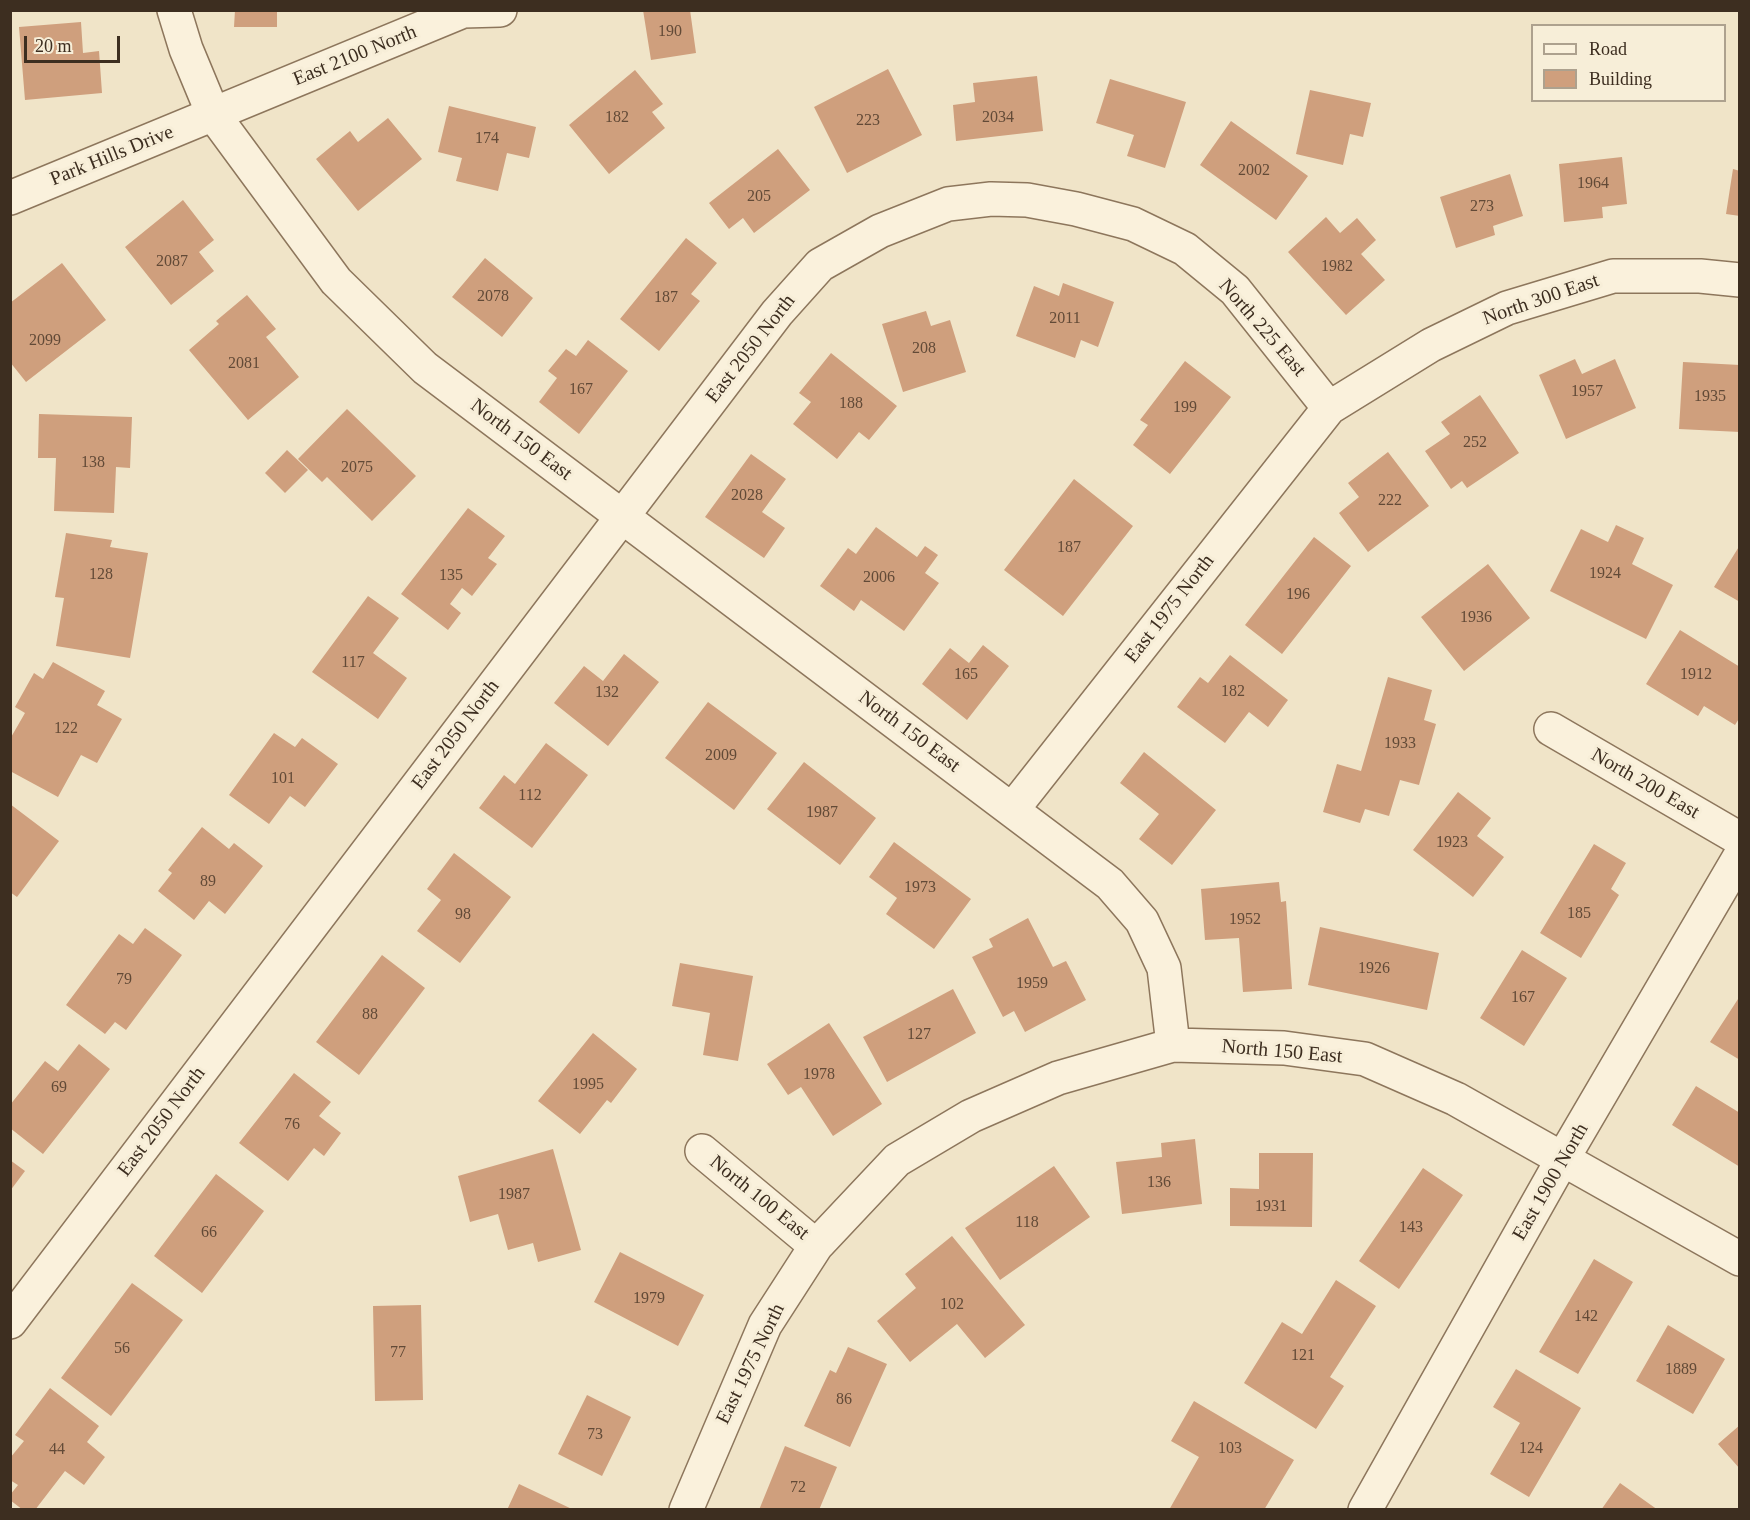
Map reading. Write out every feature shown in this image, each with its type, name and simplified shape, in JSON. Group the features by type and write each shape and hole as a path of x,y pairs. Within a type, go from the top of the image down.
{"street":[{"name":"North 150 East","path":"174,10 186,49 213,114 336,281 425,368 1110,885 1142,921 1164,968 1173,1045 1284,1048 1365,1059 1456,1099 1740,1259"},
{"name":"East 2100 North","path":"213,114 463,11 500,10"},
{"name":"Park Hills Drive","path":"10,198 213,114"},
{"name":"North 225 East","path":"948,204 991,199 1028,200 1076,209 1133,224 1185,249 1235,290 1329,408"},
{"name":"East 2050 North","path":"10,1322 777,313 820,265 880,231 948,204"},
{"name":"North 300 East","path":"1329,408 1431,345 1507,308 1612,276 1701,276 1740,280"},
{"name":"East 1975 North","path":"1012,810 1329,408"},
{"name":"North 200 East","path":"1551,729 1740,839"},
{"name":"East 1900 North","path":"1365,1509 1563,1160 1740,856"},
{"name":"East 1975 North","path":"686,1509 765,1325 816,1246 897,1160 971,1116 1058,1078 1173,1045"},
{"name":"North 100 East","path":"702,1151 816,1246"}],"building":[{"path":"235,10 277,10 277,27 234,27"},
{"path":"643,10 690,10 696,53 651,60"},
{"path":"81,22 83,53 99,51 102,93 25,100 19,27"},
{"path":"888,69 922,135 847,173 814,107"},
{"path":"635,70 663,104 652,112 665,128 609,174 569,125"},
{"path":"1037,76 1043,131 956,141 953,105 975,102 973,83"},
{"path":"1110,79 1186,102 1165,168 1127,156 1134,135 1096,123"},
{"path":"1310,90 1371,103 1363,137 1350,134 1343,165 1296,154"},
{"path":"449,106 536,127 529,158 507,153 498,191 456,181 462,158 438,152"},
{"path":"388,118 422,159 358,211 316,159 350,131 358,142"},
{"path":"1231,121 1308,176 1276,220 1200,165"},
{"path":"778,149 810,190 754,233 743,218 729,229 709,203"},
{"path":"1622,157 1627,204 1602,207 1603,218 1564,222 1559,164"},
{"path":"1733,169 1740,171 1740,216 1726,214"},
{"path":"1510,174 1523,216 1493,226 1495,235 1456,248 1440,197"},
{"path":"183,200 214,240 199,252 214,271 171,305 125,247"},
{"path":"1326,217 1340,233 1357,218 1376,240 1361,254 1385,280 1346,315 1288,252"},
{"path":"686,238 717,263 691,294 700,301 659,351 620,319"},
{"path":"485,258 533,298 502,337 452,297"},
{"path":"62,263 106,320 26,382 10,362 10,303"},
{"path":"1063,283 1114,302 1098,347 1081,340 1075,358 1016,336 1034,286 1059,296"},
{"path":"247,295 276,329 266,337 299,377 248,420 189,350 219,324 216,321"},
{"path":"926,311 931,326 950,320 966,372 903,392 882,324"},
{"path":"588,340 628,371 579,434 539,402 557,378 548,371 566,349 576,356"},
{"path":"831,353 897,406 869,440 859,432 837,459 793,424 811,402 799,393"},
{"path":"1575,359 1582,374 1615,359 1636,408 1566,439 1539,375"},
{"path":"1185,361 1231,397 1170,474 1133,445 1148,425 1140,420"},
{"path":"1683,362 1740,365 1740,432 1679,429"},
{"path":"1480,395 1519,453 1467,488 1462,481 1451,489 1425,451 1450,434 1441,422"},
{"path":"347,409 416,476 372,521 327,477 322,482 298,459"},
{"path":"39,414 132,417 130,468 116,467 114,513 54,511 56,458 38,458"},
{"path":"287,450 308,470 285,493 265,473"},
{"path":"1388,452 1429,506 1368,552 1339,513 1359,497 1348,483"},
{"path":"751,454 786,479 762,512 785,528 764,558 705,517"},
{"path":"1074,479 1133,526 1063,616 1004,570"},
{"path":"468,508 505,536 488,558 497,564 472,596 462,588 450,604 461,613 448,630 401,594"},
{"path":"1616,525 1644,538 1632,564 1673,585 1646,639 1550,591 1581,529 1608,542"},
{"path":"876,527 917,557 925,546 938,555 925,573 939,583 904,631 861,600 854,611 820,586 848,548 856,554"},
{"path":"66,533 112,540 110,547 148,553 130,658 56,646 64,598 55,597"},
{"path":"1314,537 1351,566 1282,654 1245,625"},
{"path":"1740,545 1740,602 1714,587"},
{"path":"1488,564 1530,618 1464,671 1421,617"},
{"path":"368,596 399,618 373,653 407,678 378,719 312,672"},
{"path":"1680,630 1740,667 1740,717 1735,725 1704,706 1698,716 1646,684"},
{"path":"983,645 1009,666 967,720 922,684 950,648 969,663"},
{"path":"624,654 659,682 608,746 554,703 584,666 603,681"},
{"path":"1230,655 1288,700 1268,727 1249,712 1225,743 1177,707 1200,677 1208,683"},
{"path":"53,662 105,691 97,705 122,719 97,763 81,755 58,797 10,771 10,739 25,713 15,707 34,673 43,679"},
{"path":"1388,677 1432,690 1424,720 1436,724 1419,785 1400,780 1389,816 1365,809 1360,823 1323,812 1337,764 1361,771"},
{"path":"708,702 777,753 734,810 665,758"},
{"path":"274,733 295,747 302,738 338,764 305,807 290,796 269,824 229,795"},
{"path":"546,743 588,775 532,848 479,808 504,775 515,784"},
{"path":"1144,752 1216,810 1172,865 1139,839 1159,814 1120,783"},
{"path":"804,762 876,818 840,865 767,809"},
{"path":"1458,792 1491,818 1477,836 1504,857 1473,897 1413,850"},
{"path":"10,804 59,841 17,897 10,892"},
{"path":"202,827 229,849 234,843 263,866 225,914 209,901 194,920 158,891 172,873 168,870"},
{"path":"894,842 971,899 934,949 886,914 897,898 869,877"},
{"path":"1594,844 1626,863 1611,889 1619,895 1581,958 1540,933"},
{"path":"454,853 511,897 460,963 417,931 441,900 427,889"},
{"path":"1279,882 1281,902 1286,901 1292,989 1243,992 1239,938 1205,940 1201,889"},
{"path":"1028,918 1053,967 1066,961 1086,1000 1025,1032 1014,1011 1003,1017 972,957 993,947 989,939"},
{"path":"1320,927 1439,953 1427,1010 1308,985"},
{"path":"145,928 182,955 126,1030 115,1022 105,1034 66,1005 119,934 133,944"},
{"path":"1522,950 1567,978 1524,1046 1480,1018"},
{"path":"382,955 425,988 359,1075 316,1042"},
{"path":"680,963 753,976 738,1061 703,1055 710,1013 672,1006"},
{"path":"953,989 976,1033 887,1082 863,1037"},
{"path":"1740,996 1740,1060 1710,1042"},
{"path":"829,1023 882,1104 833,1136 801,1087 788,1095 767,1064"},
{"path":"593,1033 637,1069 611,1103 607,1100 580,1134 538,1101"},
{"path":"79,1044 110,1069 43,1154 10,1128 10,1105 45,1061 58,1071"},
{"path":"294,1073 331,1102 319,1116 341,1133 324,1156 314,1148 288,1181 239,1143"},
{"path":"1696,1086 1740,1113 1740,1167 1672,1125"},
{"path":"1195,1139 1202,1204 1122,1214 1116,1162 1162,1157 1161,1143"},
{"path":"553,1149 581,1250 538,1262 533,1243 508,1250 498,1214 470,1222 458,1176"},
{"path":"1259,1153 1313,1153 1312,1227 1230,1226 1230,1188 1259,1189"},
{"path":"10,1160 25,1171 10,1191"},
{"path":"1054,1166 1090,1217 1000,1280 965,1228"},
{"path":"1423,1168 1463,1195 1399,1289 1359,1261"},
{"path":"216,1174 264,1211 202,1293 154,1256"},
{"path":"952,1236 1025,1325 985,1358 957,1324 910,1362 877,1321 916,1288 905,1274"},
{"path":"620,1252 704,1295 678,1346 594,1302"},
{"path":"1594,1259 1633,1282 1578,1374 1539,1352"},
{"path":"1336,1280 1376,1306 1330,1377 1344,1386 1316,1429 1244,1383 1282,1322 1302,1334"},
{"path":"132,1283 183,1320 111,1416 61,1378"},
{"path":"421,1305 423,1400 375,1401 373,1306"},
{"path":"1668,1325 1725,1359 1693,1414 1636,1381"},
{"path":"848,1347 887,1364 850,1447 804,1426 830,1370 836,1373"},
{"path":"1516,1369 1581,1408 1529,1497 1490,1474 1520,1423 1493,1407"},
{"path":"50,1388 99,1426 87,1442 105,1457 84,1485 65,1471 35,1510 23,1510 10,1500 10,1495 18,1485 10,1480 10,1458 24,1441 15,1435"},
{"path":"587,1395 631,1417 602,1476 558,1454"},
{"path":"1194,1401 1294,1460 1264,1510 1169,1510 1199,1457 1171,1441"},
{"path":"1740,1425 1740,1469 1718,1444"},
{"path":"785,1446 837,1467 819,1510 759,1510"},
{"path":"1620,1483 1658,1510 1601,1510"},
{"path":"519,1484 574,1510 507,1510"}]}
